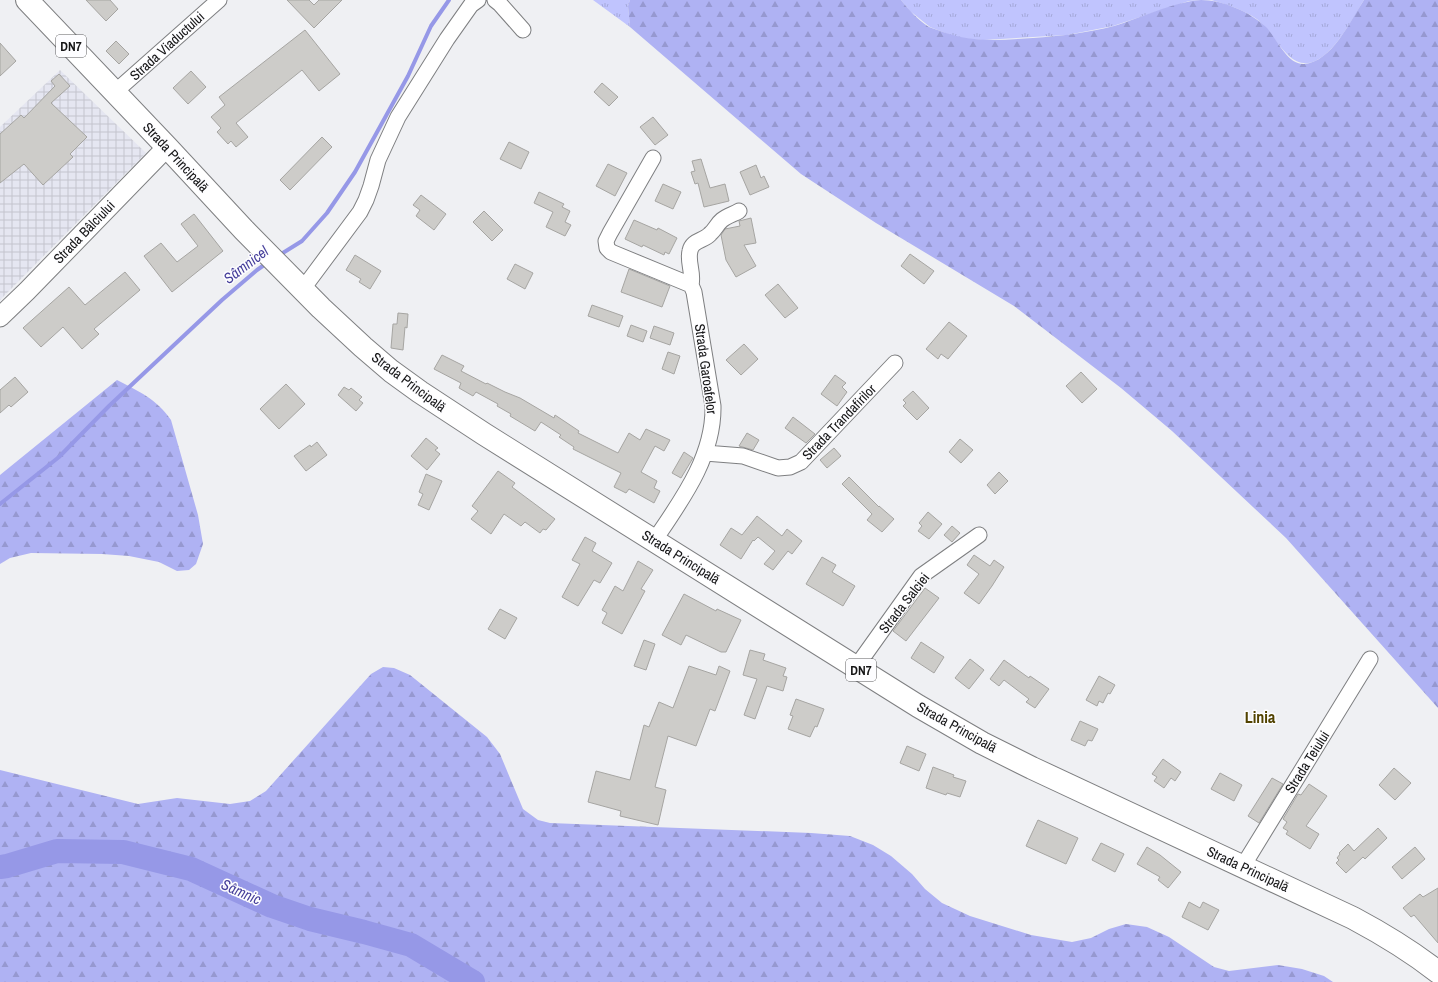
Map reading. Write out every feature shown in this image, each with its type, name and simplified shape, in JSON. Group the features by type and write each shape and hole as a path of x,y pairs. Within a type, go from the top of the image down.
{"highway":[{"name":"Strada Principală","path":"27,0 302,290 363,347 420,392 465,422 918,706 982,743 1032,768 1243,866 1385,935 1421,958 1438,972"}],"main road":[{"name":"Strada Bâlciului","path":"0,317 167,146"}],"street":[{"name":"Strada Viaductului","path":"115,92 219,0"},
{"path":"302,290 360,212 369,193 378,160 398,117 447,39 471,6 478,0"},
{"path":"495,0 524,30"},
{"path":"653,158 610,233 606,241 607,248 610,252 691,285"},
{"name":"Strada Garoafelor","path":"705,453 712,427 713,406 694,292 691,285 693,278 689,252 691,246 696,242 703,240 723,219 739,211"},
{"name":"Strada Trandafirilor","path":"705,453 743,456 778,468 790,468 801,462 895,363"},
{"path":"654,540 692,482 705,453"},
{"name":"Strada Salciei","path":"856,667 921,576 979,535"},
{"name":"Strada Teiului","path":"1243,866 1370,659"}],"shaded area":[{"path":"60,70 146,153 0,300 0,127"}],"green space":[{"path":"593,0 630,0 628,6 630,27"},
{"path":"630,0 901,0 914,15 929,27 965,38 988,40 1033,38 1084,32 1114,26 1179,4 1201,0 1218,2 1236,8 1252,16 1266,27 1282,50 1292,60 1304,64 1314,62 1332,48 1364,0 1438,0 1438,708 1286,538 1172,431 1121,388 1014,306 876,223 801,174 630,27 628,6"},
{"path":"901,0 1200,0 1189,1 1113,26 1067,35 983,40 958,38 930,27 910,11"},
{"path":"1211,0 1364,0 1351,22 1332,48 1322,57 1311,63 1299,62 1287,54 1267,29 1252,16 1237,8"},
{"path":"117,380 140,392 160,406 171,420 198,515 203,544 196,564 189,570 177,571 159,562 129,556 31,553 10,558 0,564 0,475"},
{"path":"383,667 394,668 410,675 487,737 500,754 523,809 538,820 550,823 811,833 850,836 873,845 891,856 912,874 925,889 942,903 970,916 1031,935 1072,942 1091,938 1109,929 1126,924 1147,927 1169,937 1214,967 1229,971 1278,965 1302,969 1324,976 1333,982 0,982 0,770 138,804 177,798 230,804 250,801 266,791 371,674"}],"building":[{"path":"86,0 110,0 118,9 106,21"},
{"path":"287,0 309,0 314,5 319,0 342,0 314,28"},
{"path":"305,30 340,74 319,91 302,70 236,123 248,137 236,147 231,141 228,144 217,132 221,128 211,117 225,105 219,97"},
{"path":"116,41 129,54 119,64 106,51"},
{"path":"0,43 16,61 0,76"},
{"path":"191,71 206,87 188,104 173,88"},
{"path":"59,74 70,86 51,103 87,137 70,154 73,157 43,185 24,164 0,183 0,134 21,115 24,118 55,86 51,81"},
{"path":"602,83 618,97 609,106 594,92"},
{"path":"653,117 668,135 655,145 640,127"},
{"path":"322,137 332,147 290,190 280,180"},
{"path":"509,142 529,152 521,169 500,159"},
{"path":"701,159 710,188 725,184 729,201 704,207 698,183 695,184 691,172 695,171 692,161"},
{"path":"608,164 627,173 615,196 596,186"},
{"path":"756,165 761,178 764,176 769,187 750,195 740,172"},
{"path":"663,184 681,192 673,209 655,201"},
{"path":"539,192 564,204 562,207 570,211 565,222 571,225 565,236 546,227 553,212 534,203"},
{"path":"421,195 446,214 434,230 416,216 420,210 413,205"},
{"path":"484,211 503,230 492,241 473,222"},
{"path":"194,214 223,251 172,292 144,256 161,243 177,262 198,246 181,224"},
{"path":"751,218 756,243 744,245 756,266 736,277 726,260 721,235 725,229 740,226 739,221"},
{"path":"634,220 657,230 658,228 677,238 669,254 665,252 664,255 643,245 642,247 625,239"},
{"path":"910,254 934,271 924,284 901,266"},
{"path":"355,255 381,271 370,289 359,282 361,279 346,270"},
{"path":"515,264 533,273 525,289 507,279"},
{"path":"629,269 670,286 662,307 621,292"},
{"path":"125,272 140,290 94,329 99,334 82,349 63,327 41,347 23,328 69,287 85,305"},
{"path":"778,284 798,308 785,318 765,295"},
{"path":"592,305 623,316 619,327 588,316"},
{"path":"398,313 408,314 403,350 391,348 393,324 397,324"},
{"path":"949,322 967,336 948,359 941,354 938,359 926,349"},
{"path":"631,325 647,331 643,342 627,336"},
{"path":"654,326 674,333 670,345 650,338"},
{"path":"744,344 758,359 741,375 726,360"},
{"path":"668,352 680,356 674,374 662,369"},
{"path":"442,355 464,366 461,371 486,384 487,383 520,398 554,418 555,415 579,431 578,433 618,453 629,433 640,440 646,429 670,440 664,451 655,446 641,472 657,481 654,488 660,491 654,503 629,489 626,493 614,487 621,473 573,449 574,447 559,437 561,435 541,422 535,431 510,416 511,414 497,406 498,404 476,392 473,396 459,388 461,383 434,369"},
{"path":"1081,372 1097,389 1082,403 1066,386"},
{"path":"835,375 846,383 842,387 847,392 837,406 821,394"},
{"path":"15,377 28,392 11,407 9,405 0,413 0,390"},
{"path":"286,384 305,404 279,429 260,409"},
{"path":"344,387 349,390 351,388 362,397 359,400 363,403 356,411 338,395"},
{"path":"913,391 929,408 917,420 903,406 906,403 903,400"},
{"path":"793,417 815,434 806,443 785,428"},
{"path":"747,433 759,440 753,450 739,446"},
{"path":"426,438 438,448 435,450 440,454 427,470 411,456"},
{"path":"960,439 973,450 961,463 949,452"},
{"path":"317,442 327,455 306,471 294,456"},
{"path":"834,448 841,456 827,468 820,460"},
{"path":"684,452 693,458 681,478 672,473"},
{"path":"498,471 515,483 512,487 555,519 546,530 543,529 540,533 525,522 521,526 504,514 491,534 471,519 478,511 472,506"},
{"path":"999,472 1008,481 995,494 987,485"},
{"path":"426,474 442,481 429,510 418,505 423,494 419,492"},
{"path":"849,477 879,507 894,519 882,532 867,520 872,514 842,484"},
{"path":"928,512 942,524 929,539 918,531 922,526 919,523"},
{"path":"757,516 782,536 787,529 802,541 792,554 788,551 773,570 764,564 775,551 758,537 754,541 753,540 741,559 720,545 731,528 742,535"},
{"path":"952,526 960,533 952,542 944,535"},
{"path":"585,537 596,543 592,551 612,563 600,583 594,580 578,606 562,597 580,564 572,560"},
{"path":"974,555 990,566 994,560 1004,567 979,604 964,593 979,574 967,565"},
{"path":"822,557 836,565 832,572 855,586 843,606 806,584"},
{"path":"638,561 653,570 641,589 645,591 622,634 602,623 607,613 602,610 615,586 623,591"},
{"path":"925,588 939,598 906,641 893,631"},
{"path":"684,594 716,611 717,609 741,620 726,652 721,652 686,635 681,645 662,635"},
{"path":"500,609 517,618 505,639 488,629"},
{"path":"644,640 655,644 646,670 634,666"},
{"path":"921,642 944,657 934,673 911,658"},
{"path":"750,650 765,654 763,660 786,668 783,676 787,677 783,691 767,686 755,719 744,715 757,679 743,675"},
{"path":"970,659 984,670 969,689 955,678"},
{"path":"1004,660 1029,678 1030,676 1049,689 1035,708 1026,702 1029,699 1004,680 999,686 990,679"},
{"path":"689,666 716,675 719,666 730,671 715,711 710,709 696,746 668,736 655,787 666,790 658,825 620,816 621,811 588,802 596,771 630,780 644,725 649,727 659,702 673,708"},
{"path":"1099,676 1115,685 1110,694 1108,693 1103,703 1099,701 1097,706 1086,700"},
{"path":"796,699 824,709 817,727 815,726 810,737 788,729 793,716 790,715"},
{"path":"1080,721 1098,729 1092,741 1088,740 1085,746 1071,740"},
{"path":"907,746 926,754 919,771 900,763"},
{"path":"1163,759 1181,772 1175,781 1171,778 1164,788 1154,781 1157,777 1152,774"},
{"path":"933,767 954,775 953,777 966,781 960,797 947,793 946,795 926,788"},
{"path":"1394,768 1411,783 1395,800 1379,785"},
{"path":"1220,773 1242,785 1234,801 1211,789"},
{"path":"1272,778 1283,784 1259,823 1248,816"},
{"path":"1309,784 1327,796 1306,826 1319,834 1310,849 1286,834 1288,831 1283,828 1287,822 1283,819 1298,794 1301,795"},
{"path":"1038,820 1078,838 1066,864 1026,846"},
{"path":"1378,828 1387,838 1365,859 1363,857 1346,873 1336,863 1339,860 1337,858 1340,854 1339,853 1348,844 1354,851"},
{"path":"1101,843 1124,854 1115,872 1092,860"},
{"path":"1147,847 1160,855 1181,872 1168,888 1158,880 1160,877 1137,864"},
{"path":"1415,847 1425,859 1402,879 1392,867"},
{"path":"1438,888 1438,943 1414,915 1411,917 1403,908 1420,894 1423,897"},
{"path":"1189,902 1200,908 1203,902 1219,910 1208,930 1182,917"}],"waterway":[{"name":"Sâmnicel","path":"278,256 302,241 327,213 355,172 408,76 431,26 449,0"},
{"name":"Sâmnicel","path":"0,504 59,457 109,406 222,300 267,263"},
{"name":"Sâmnic","path":"0,867 57,851 123,852 191,869 272,906 310,919 411,945 473,982"}],"district":[{"name":"Linia","path":"1260,717"}]}
